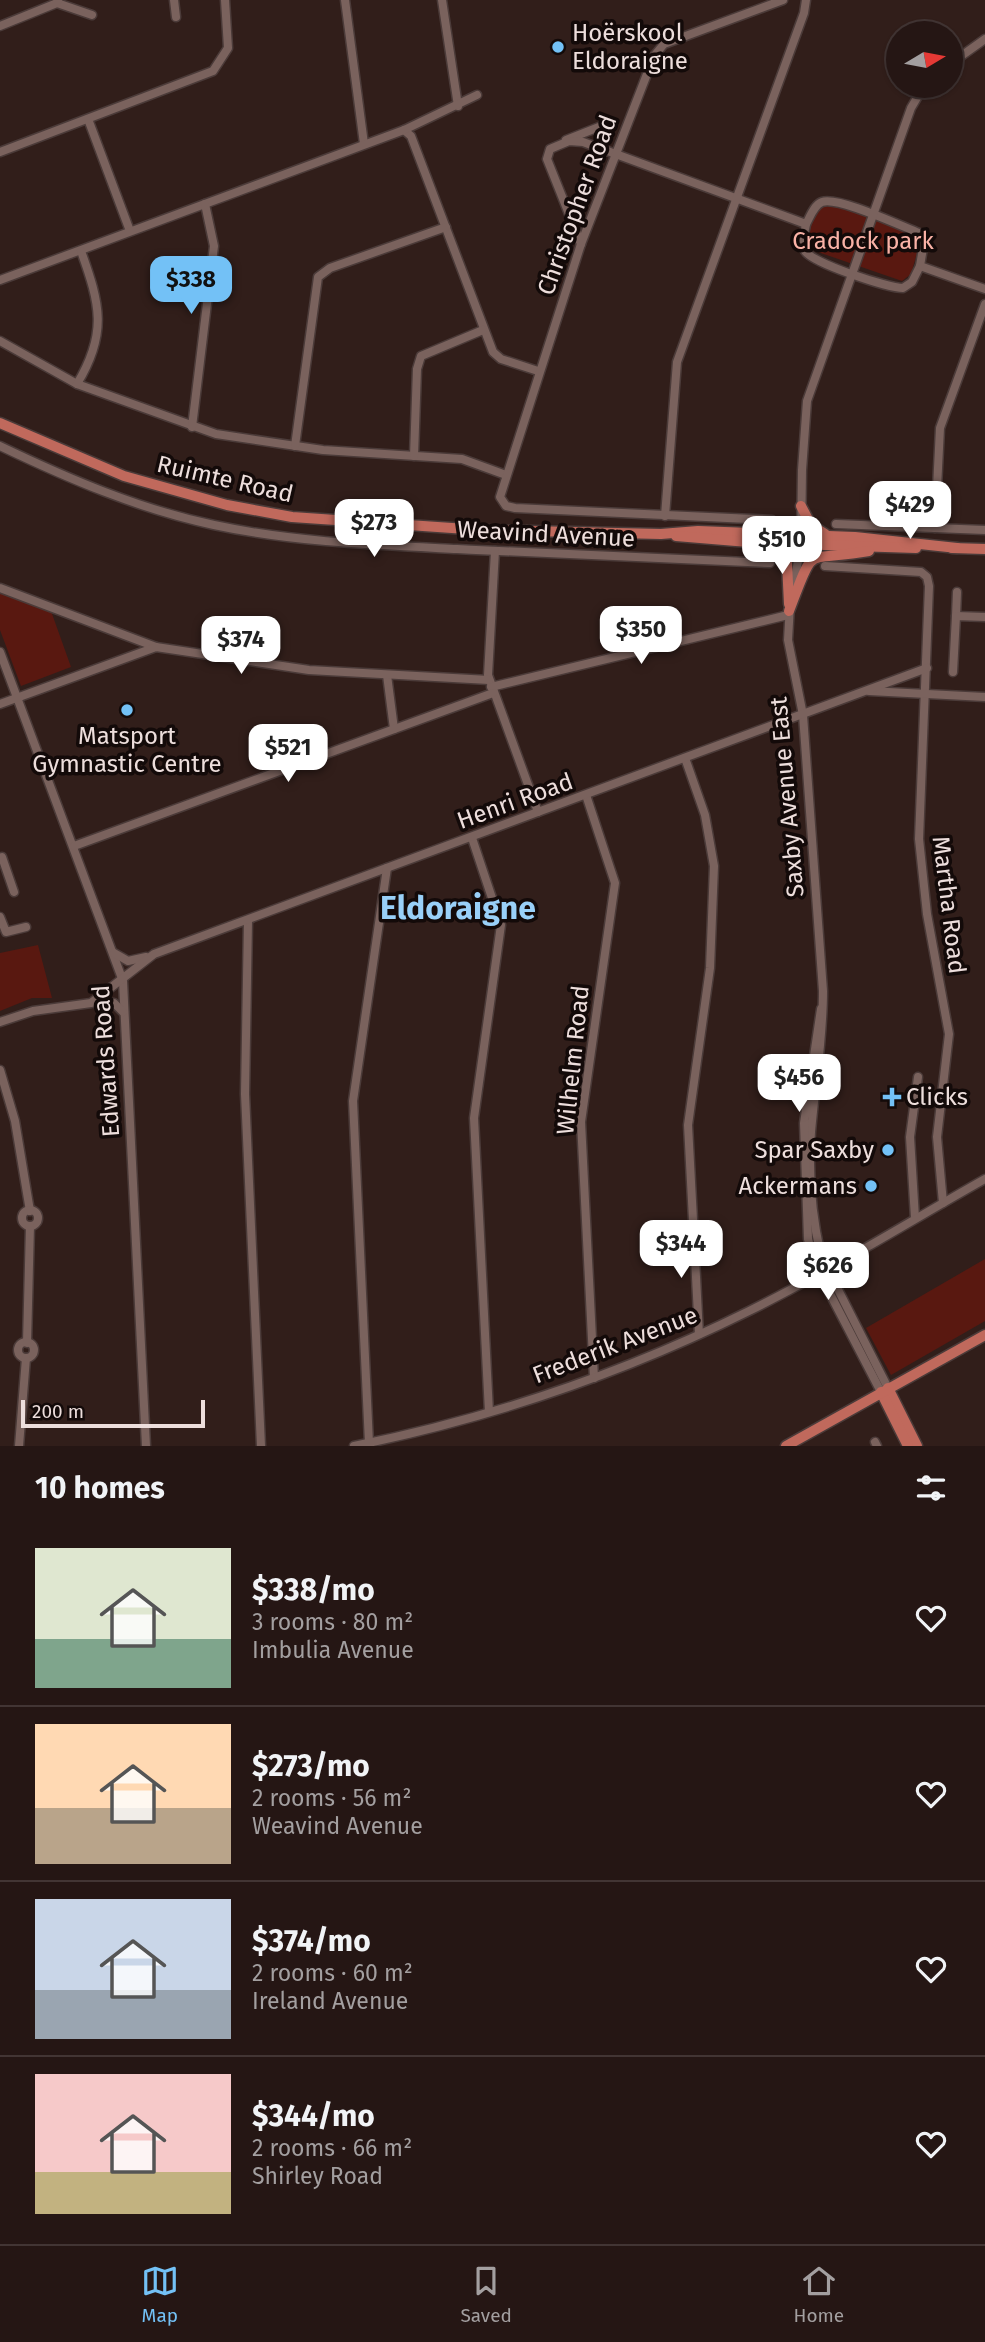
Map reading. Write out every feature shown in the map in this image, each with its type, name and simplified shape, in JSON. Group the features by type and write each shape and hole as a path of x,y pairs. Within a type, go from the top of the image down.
{"main road":[{"name":"Ruimte Road","path":"0,423 124,476 209,501 292,517 467,530 661,534 698,531 880,547 957,548"},
{"path":"801,506 817,529 837,537"},
{"name":"Ruimte Road","path":"661,534 698,540 760,543 837,537 880,538 985,550"},
{"path":"760,543 773,548 787,563 790,573 788,613"},
{"path":"788,613 804,568 814,558 862,553 880,547"},
{"path":"786,1446 985,1335"},
{"path":"884,1390 908,1446"},
{"path":"884,1390 917,1446"}],"street":[{"path":"174,0 176,17"},
{"path":"0,152 214,71 224,58 229,43 225,0"},
{"path":"345,0 364,144"},
{"path":"442,0 458,106"},
{"name":"Christopher Road","path":"664,516 515,508 503,504 500,494 581,244 654,56 664,44 783,0"},
{"path":"772,520 664,516 675,371 804,13 806,0"},
{"path":"0,26 58,2 92,15"},
{"path":"963,55 985,39"},
{"path":"0,280 404,130 477,95"},
{"name":"Saxby Avenue East","path":"884,1390 823,1270 816,1233 811,1149 823,1006 803,715 789,654 788,613 801,539 807,401 916,98"},
{"path":"88,119 130,231"},
{"path":"581,244 547,162 548,152 557,145 604,125"},
{"path":"404,130 411,136 496,356 538,371"},
{"path":"557,145 583,142 806,224"},
{"path":"823,201 832,201 874,215 919,233 924,242 920,266 912,282 903,288 853,273 807,254 803,246 806,224 816,206 823,201"},
{"path":"192,427 214,246 205,204"},
{"path":"295,446 318,277 330,268 446,227"},
{"path":"77,384 94,351 99,317 95,290 81,251"},
{"path":"920,266 985,289"},
{"path":"935,528 940,428 985,304"},
{"path":"414,456 417,369 421,356 433,348 484,330"},
{"path":"0,341 77,384 192,427 241,439 352,453 462,459 506,475"},
{"name":"Weavind Avenue","path":"0,446 107,493 214,525 324,541 770,563"},
{"path":"836,524 985,530"},
{"path":"495,551 491,687 538,812"},
{"name":"Martha Road","path":"825,566 921,572 927,577 929,586 920,861 950,1040 937,1137 943,1203"},
{"path":"0,588 156,647 309,670 387,675 491,687"},
{"path":"953,672 957,592"},
{"path":"74,846 394,729 491,687 788,613"},
{"path":"956,616 985,617"},
{"path":"0,704 156,647"},
{"name":"Edwards Road","path":"0,652 123,981 146,1446"},
{"name":"Henri Road","path":"92,1003 154,954 927,668"},
{"path":"387,675 394,729"},
{"path":"866,691 985,697"},
{"path":"685,758 705,815 714,866 710,968 688,1125 699,1334"},
{"name":"Wilhelm Road","path":"586,795 615,883 581,1122 594,1378"},
{"path":"472,838 501,919 474,1118 489,1412"},
{"path":"2,856 14,892"},
{"path":"369,1443 353,1101 387,868"},
{"path":"0,887 11,882"},
{"path":"0,918 6,932 26,927"},
{"path":"248,921 245,1094 261,1446"},
{"path":"114,953 128,961 154,954"},
{"path":"0,1021 33,1011 92,1003 118,1004 125,1018"},
{"path":"0,1070 15,1121 30,1210 22,1218 25,1225 30,1226 27,1343 19,1348 20,1355 26,1358 19,1446"},
{"path":"915,1218 909,1137 918,1077"},
{"name":"Frederik Avenue","path":"354,1446 444,1428 594,1378 699,1334 823,1270 985,1179"}],"green space":[{"name":"Cradock park","path":"833,202 915,232 920,243 911,274 902,281 815,251 807,242 811,222 820,207"},
{"path":"0,593 51,611 71,667 21,686 0,630"},
{"path":"38,945 52,998 32,998 0,1011 0,953"},
{"path":"985,1259 985,1321 891,1375 866,1328"}],"place":[{"name":"Hoërskool Eldoraigne","path":"558,47"},
{"name":"Matsport Gymnastic Centre","path":"127,710"},
{"name":"Clicks","path":"892,1097"},
{"name":"Spar Saxby","path":"888,1150"},
{"name":"Ackermans","path":"871,1186"}],"district":[{"name":"Eldoraigne","path":"458,908"}]}
